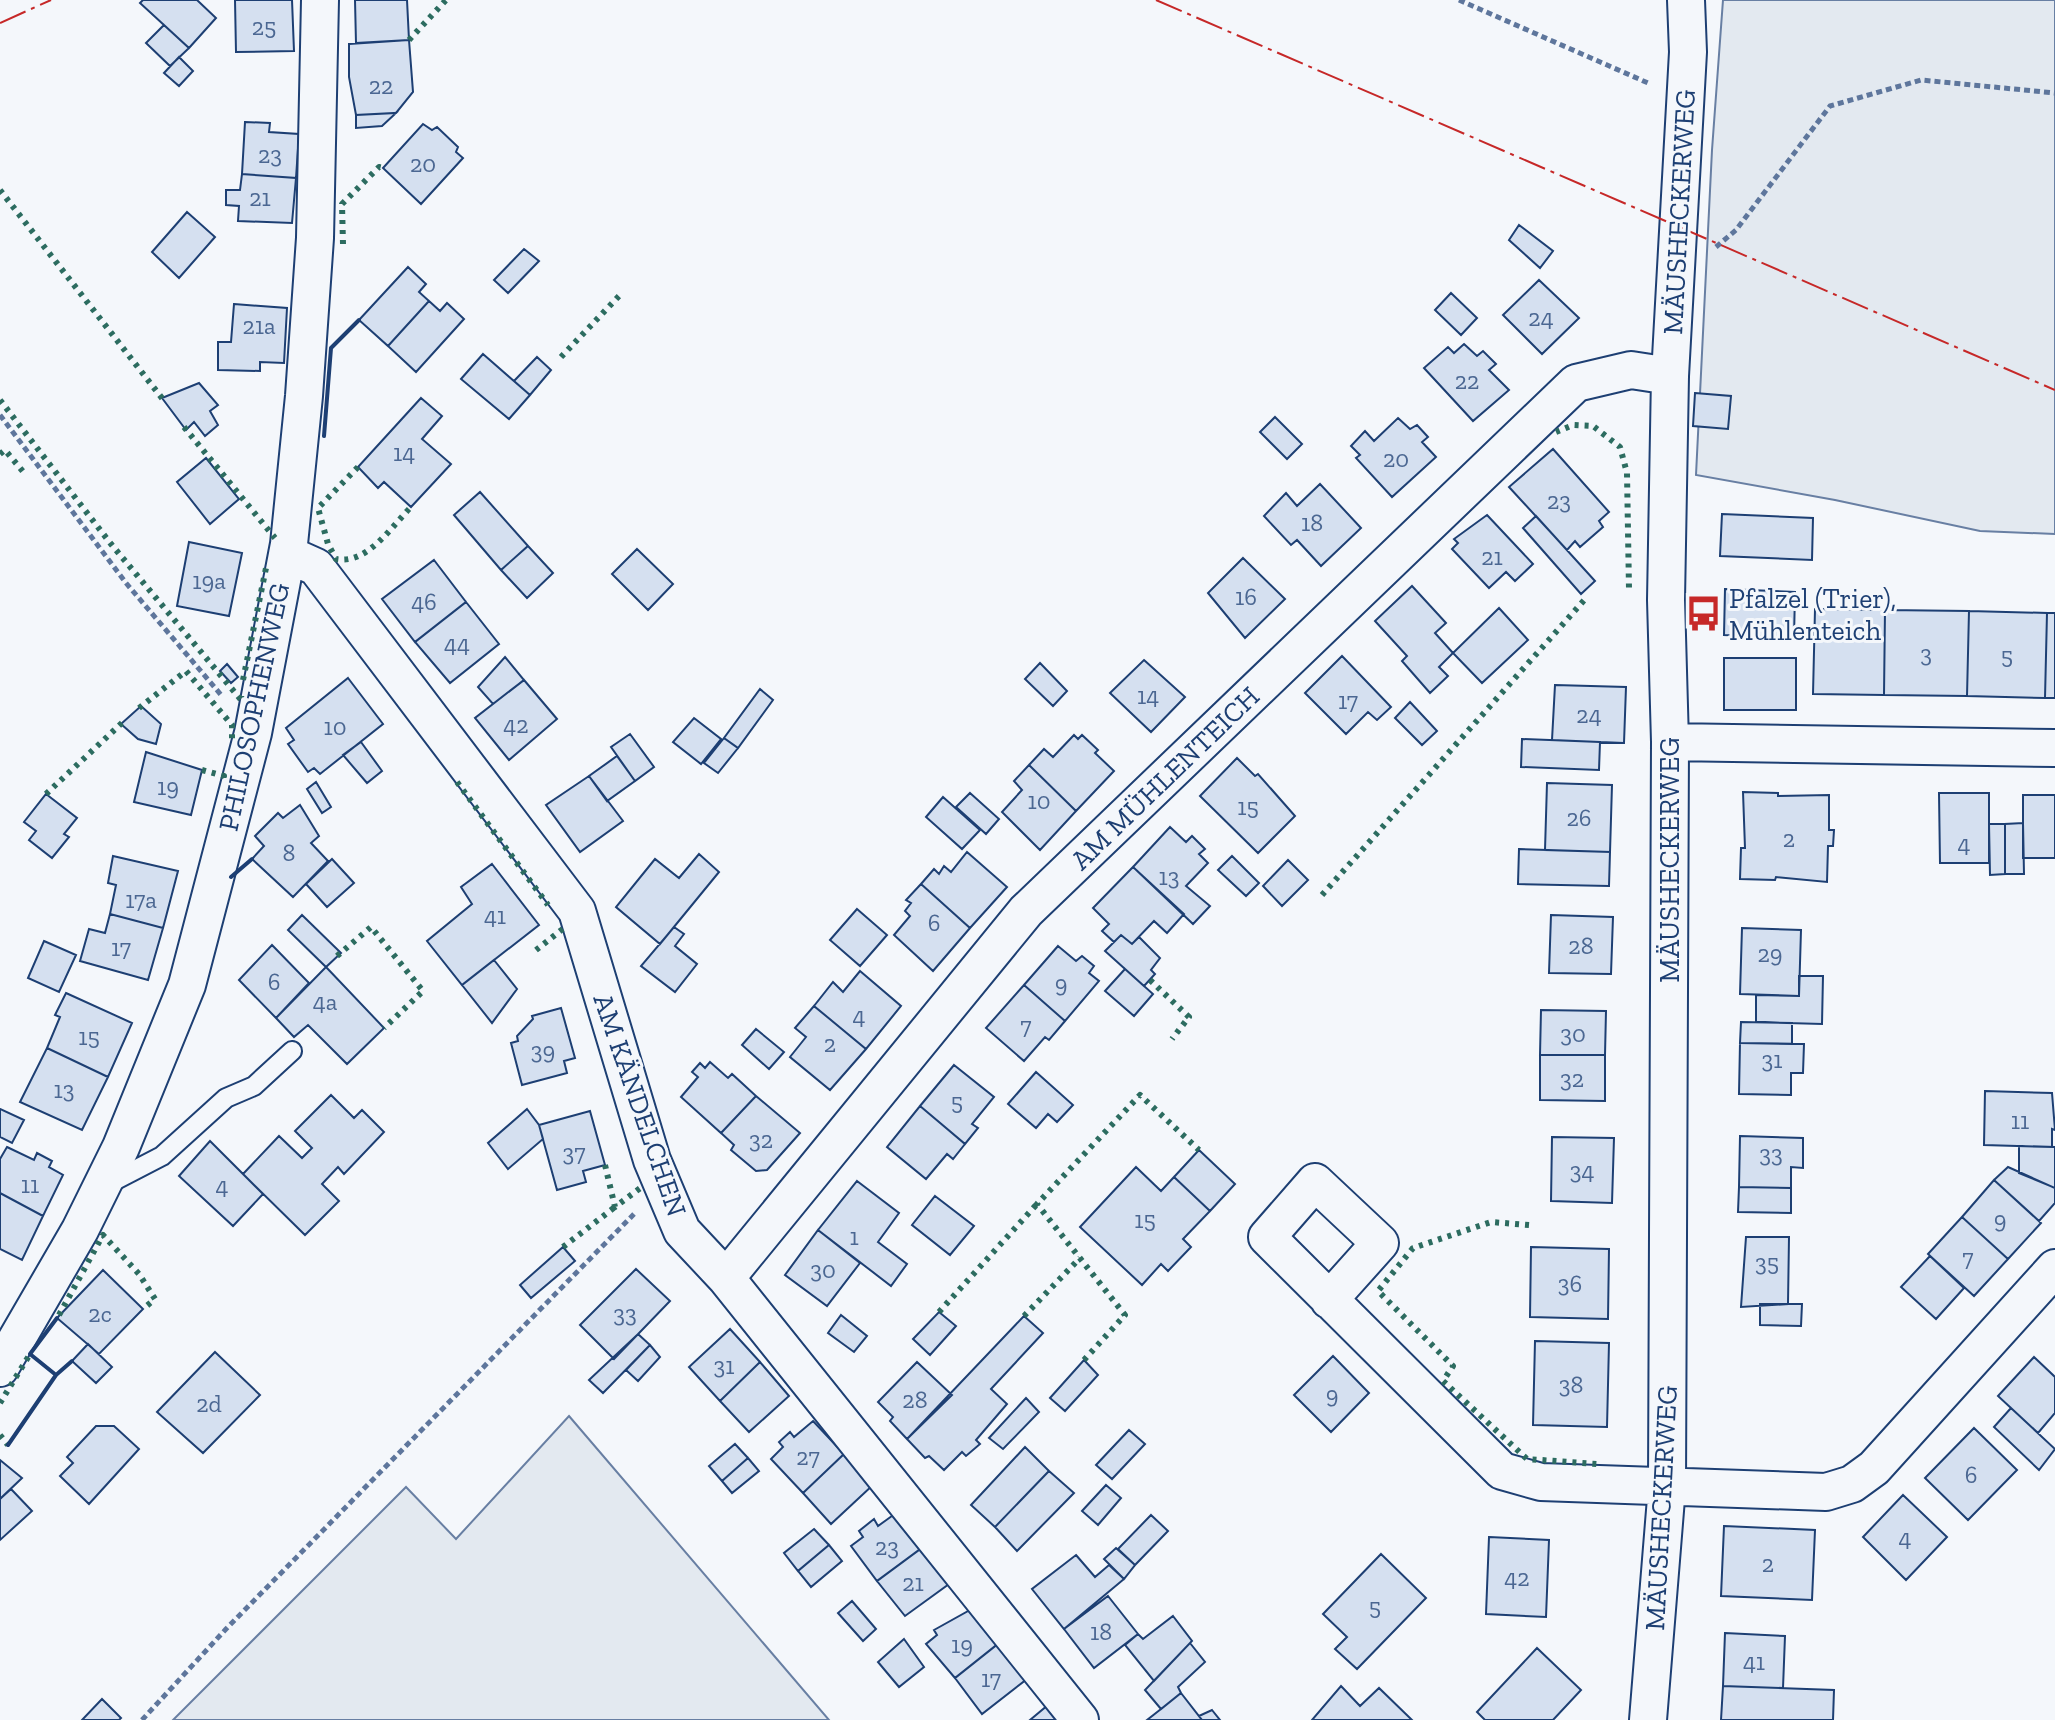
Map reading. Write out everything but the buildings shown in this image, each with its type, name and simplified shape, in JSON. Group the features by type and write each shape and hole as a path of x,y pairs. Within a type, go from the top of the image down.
{"street":[{"name":"PHILOSOPHENWEG","path":"0,1368 121,1147 187,985 253,733 287,554 304,396 315,238 320,0"},
{"name":"MÄUSHECKERWEG","path":"1648,1720 1667,1486 1670,742 1666,600 1670,376 1686,99 1686,0"},
{"name":"AM MÜHLENTEICH","path":"726,1278 1026,911 1576,383 1631,370 1670,376"},
{"name":"AM KÄNDELCHEN","path":"287,554 316,567 577,911 652,1160 682,1231 726,1278 1080,1720"},
{"path":"1670,742 2055,748"},
{"path":"1329,1300 1502,1471 1541,1482 1826,1492 1852,1484 1874,1468 2055,1268"}],"lane":[{"path":"100,1189 162,1156 226,1098 254,1086 292,1051"}],"path":[{"path":"1459,0 1686,99"},
{"path":"1674,284 1736,230 1830,106 1921,80 2055,93"},
{"path":"0,415 126,583 253,733"},
{"path":"142,1720 237,1618 663,1185"}],"shaded area":[{"path":"1723,0 2055,0 2055,534 1980,531 1696,475 1712,150"},
{"path":"569,1416 829,1720 173,1720 406,1487 456,1539"}],"hedge":[{"path":"409,40 446,0"},
{"path":"343,244 342,204 379,167 383,168"},
{"path":"0,190 165,402"},
{"path":"561,357 619,296"},
{"path":"0,400 111,544 242,701 242,696"},
{"path":"1556,432 1573,425 1593,426 1620,447 1627,473 1629,589"},
{"path":"184,427 275,538"},
{"path":"0,454 5,450 25,474"},
{"path":"358,467 318,508 328,544 336,559 358,556 368,550 411,507"},
{"path":"243,680 266,568"},
{"path":"1322,895 1587,597"},
{"path":"139,708 186,671 232,725 232,742"},
{"path":"46,794 124,721"},
{"path":"202,770 224,776 222,782"},
{"path":"457,782 548,905"},
{"path":"337,956 371,927 423,991 384,1028"},
{"path":"536,950 564,928 565,932"},
{"path":"1150,980 1189,1017 1172,1039"},
{"path":"1084,1360 1125,1315 1037,1204 1140,1095 1199,1150"},
{"path":"605,1165 615,1207 643,1186"},
{"path":"939,1312 1037,1204"},
{"path":"563,1247 615,1207"},
{"path":"1529,1225 1491,1222 1413,1248 1378,1291 1453,1366 1443,1381 1527,1459 1597,1464"},
{"path":"59,1315 103,1235 139,1274 155,1299 143,1309"},
{"path":"1024,1316 1080,1258"},
{"path":"0,1403 30,1354"},
{"path":"0,1435 8,1445"}],"wall":[{"path":"324,436 331,348 359,320"},
{"path":"231,877 252,859"},
{"path":"57,1318 30,1354 56,1375 72,1361"},
{"path":"8,1445 56,1375"}],"power":[{"path":"0,23 51,0"},
{"path":"1156,0 2055,390"}],"place":[{"name":"Pfalzel (Trier), Mühlenteich","path":"1703,614"}]}
